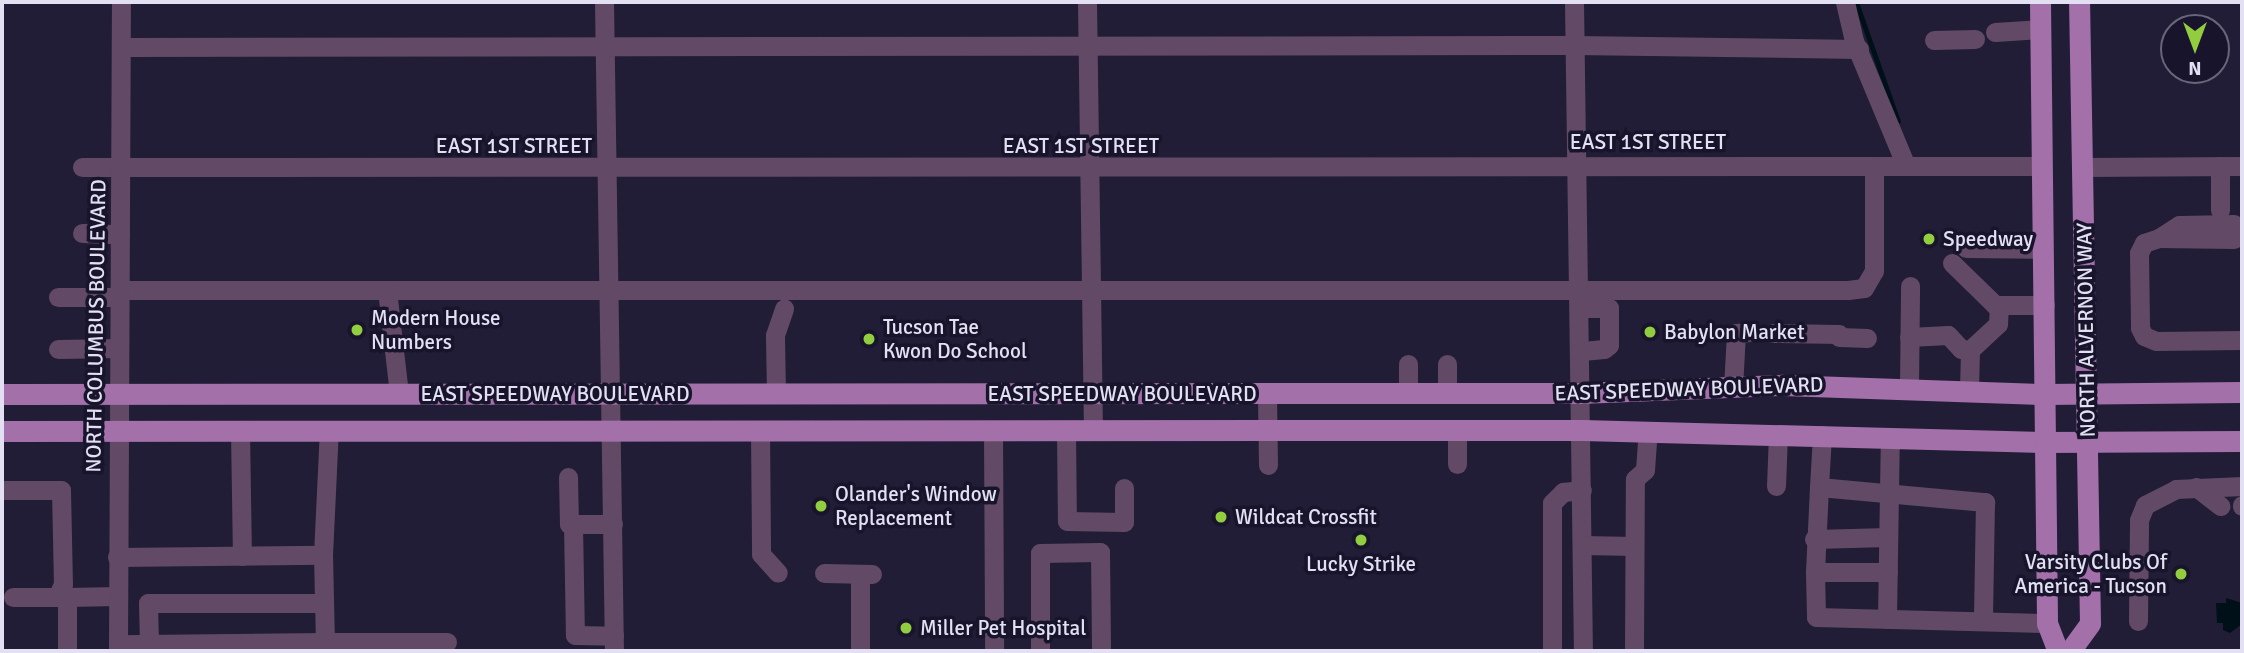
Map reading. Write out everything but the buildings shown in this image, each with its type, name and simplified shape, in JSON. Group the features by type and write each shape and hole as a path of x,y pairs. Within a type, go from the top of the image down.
{"main road":[{"name":"NORTH ALVERNON WAY","path":"2040,2 2047,623 2058,651"},
{"name":"NORTH ALVERNON WAY","path":"2070,651 2090,623 2089,442 2079,2"},
{"name":"EAST SPEEDWAY BOULEVARD","path":"2,394 1447,394 1909,387 2045,394 2242,392"},
{"name":"EAST SPEEDWAY BOULEVARD","path":"2,431 1582,429 2044,442 2242,441"}],"street":[{"name":"NORTH COLUMBUS BOULEVARD","path":"118,648 121,2"},
{"path":"573,524 575,635 614,644 604,2"},
{"path":"1087,2 1093,431"},
{"path":"1574,2 1582,429 1583,647 1552,647 1552,503 1563,492 1582,490"},
{"path":"1845,2 1859,49 1906,166"},
{"path":"1995,32 2040,29"},
{"path":"1934,40 1975,39"},
{"path":"121,47 1089,48 1574,45 1859,49"},
{"name":"EAST 1ST STREET","path":"82,167 1091,169 1577,164 2042,166"},
{"path":"58,297 120,293 387,290 608,292 1092,289 1579,300 1864,288 1874,271 1874,166"},
{"path":"2220,166 2229,224 2159,238 2144,243 2138,253 2140,328 2144,336 2156,341 2240,340"},
{"path":"2083,167 2242,166"},
{"path":"82,233 120,234"},
{"path":"1966,248 2043,248"},
{"path":"1952,263 1999,305 2045,305"},
{"path":"1909,387 1910,286"},
{"path":"387,290 396,335 399,394"},
{"path":"1579,351 1607,348 1613,299"},
{"path":"1969,391 1970,350 1998,324 1999,305"},
{"path":"775,394 775,335 784,309"},
{"path":"1733,388 1743,332"},
{"path":"1772,332 1867,338"},
{"path":"1909,337 1948,335 1961,349 1970,350"},
{"path":"58,349 119,348"},
{"path":"1408,364 1408,394"},
{"path":"1447,364 1447,394"},
{"path":"1267,394 1268,465"},
{"path":"325,642 323,555 329,430"},
{"path":"1457,430 1457,464"},
{"path":"240,431 242,556"},
{"path":"760,431 761,554 778,573"},
{"path":"993,431 994,651"},
{"path":"1066,431 1067,521 1125,522 1124,488"},
{"path":"1634,651 1635,479 1645,470 1648,431"},
{"path":"1776,486 1778,434"},
{"path":"1822,435 1814,539 1816,618 2047,623"},
{"path":"1888,619 1890,438"},
{"path":"568,477 569,524 613,524"},
{"path":"2138,621 2141,513 2157,495 2196,487 2242,486"},
{"path":"1819,487 1985,502 1983,621"},
{"path":"2196,487 2220,506"},
{"path":"2,490 61,490 62,597 67,651"},
{"path":"1814,539 1888,537"},
{"path":"1582,545 1634,545"},
{"path":"1040,651 1040,552 1100,552 1101,651"},
{"path":"117,557 323,555"},
{"path":"1815,572 1888,572"},
{"path":"824,573 867,574 860,651"},
{"path":"13,597 118,596"},
{"path":"149,643 148,603 324,603"},
{"path":"118,648 149,643 447,642"}],"shaded area":[{"path":"2226,598 2242,603 2242,624 2230,633 2223,630 2223,623 2217,623 2216,603 2226,603"}],"waterway":[{"path":"1856,2 1898,121"}],"place":[{"name":"Speedway","path":"1929,239"},
{"name":"Modern House Numbers","path":"357,330"},
{"name":"Babylon Market","path":"1650,332"},
{"name":"Tucson Tae Kwon Do School","path":"869,339"},
{"name":"Olander's Window Replacement","path":"821,506"},
{"name":"Wildcat Crossfit","path":"1221,517"},
{"name":"Lucky Strike","path":"1361,540"},
{"name":"Varsity Clubs Of America - Tucson","path":"2181,574"},
{"name":"Miller Pet Hospital","path":"906,628"}]}
